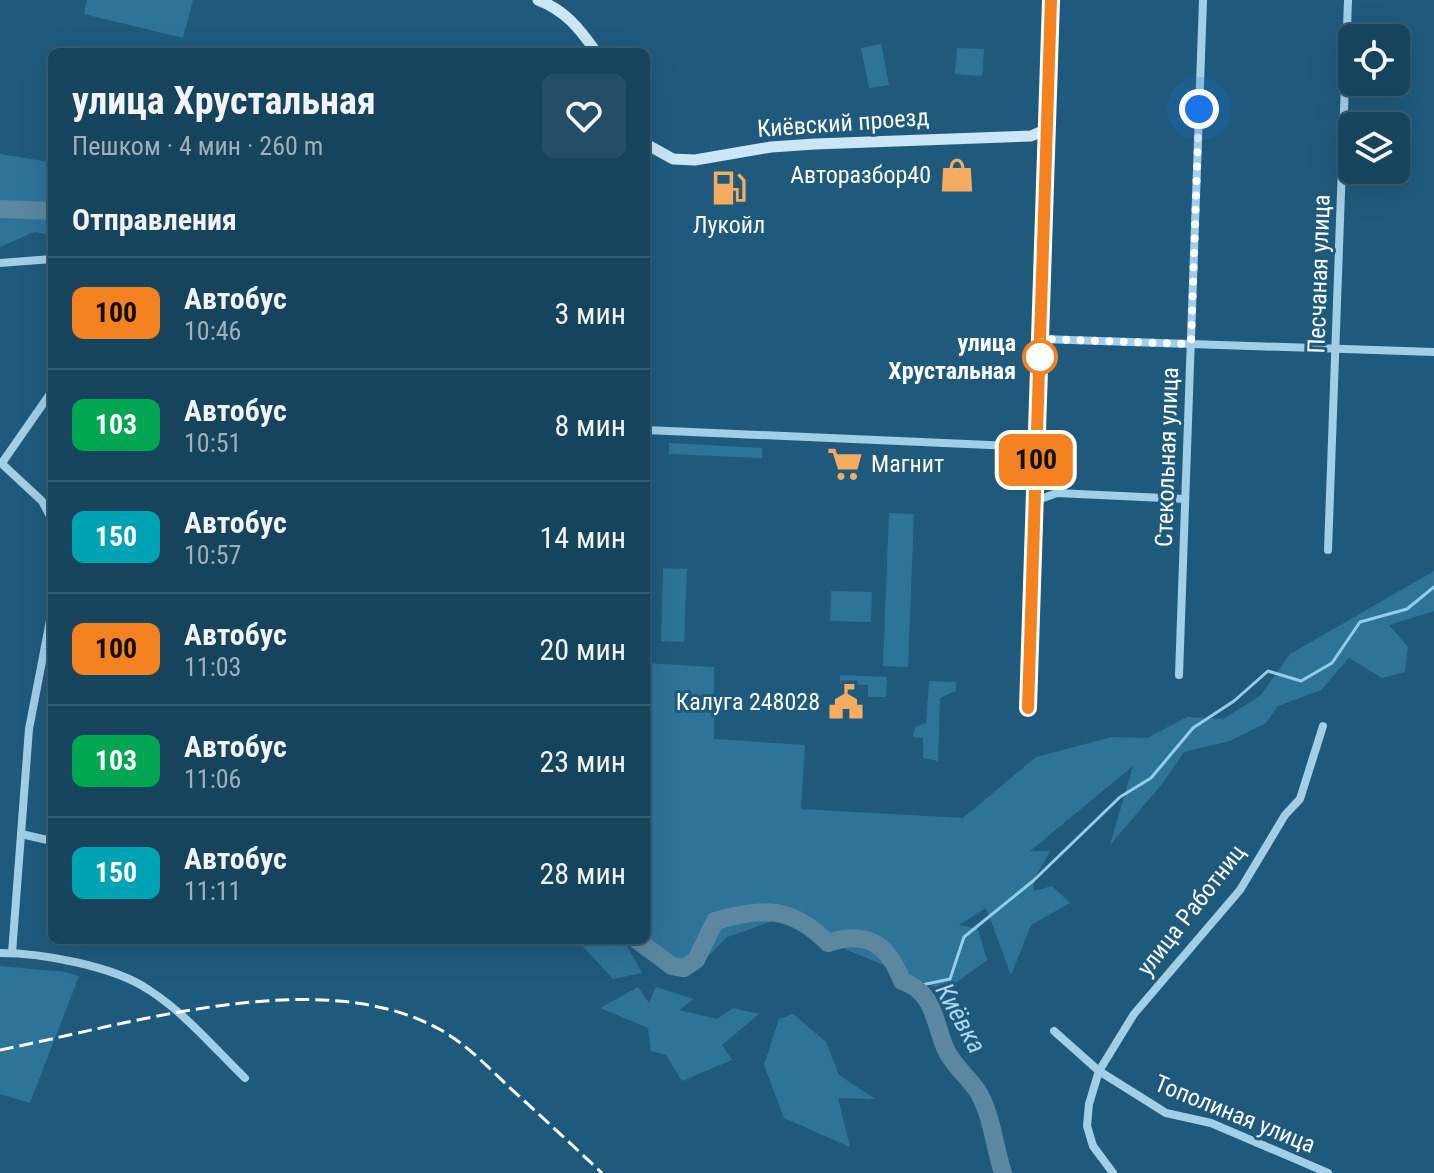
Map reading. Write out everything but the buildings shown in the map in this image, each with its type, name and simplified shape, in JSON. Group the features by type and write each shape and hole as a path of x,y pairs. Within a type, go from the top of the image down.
{"main road":[{"path":"538,0 552,5 578,25 593,48"},
{"path":"1047,129 1051,0"},
{"name":"Киёвский проезд","path":"650,146 673,159 695,160 771,147 1031,136 1047,129"}],"street":[{"name":"Стекольная улица","path":"1179,675 1203,0"},
{"name":"Песчаная улица","path":"1328,550 1348,0"},
{"path":"1028,708 1047,129"},
{"path":"0,263 48,259"},
{"path":"1041,339 1434,352"},
{"path":"48,397 1,462 42,501 48,512"},
{"path":"650,430 1037,447"},
{"path":"1035,501 1057,493 1185,499"},
{"path":"12,953 29,729 48,631"},
{"name":"улица Работниц","path":"1113,1173 1093,1146 1087,1126 1089,1104 1099,1071 1134,1014 1240,890 1285,815 1300,799 1323,726"},
{"path":"21,834 48,840"},
{"path":"0,953 90,966 146,987 171,1006 245,1078"},
{"name":"Тополиная улица","path":"1054,1031 1099,1071 1166,1113 1211,1123 1328,1173"}],"shaded area":[{"path":"87,0 193,0 183,38 84,14"},
{"path":"881,44 889,85 869,88 861,48"},
{"path":"957,48 984,49 982,76 955,74"},
{"path":"0,154 48,162 48,234 34,232 0,247"},
{"path":"669,443 762,448 762,458 669,454"},
{"path":"889,513 914,514 908,667 883,666"},
{"path":"663,568 687,569 684,642 661,641"},
{"path":"1434,571 1434,611 1389,625 1408,647 1405,672 1382,678 1349,658 1321,690 1278,706 1266,723 1230,741 1184,752 1162,784 1110,845 1133,766 1030,851 1050,851 1033,881 1034,891 1052,886 1070,903 1031,925 1011,975 986,908 959,925 978,929 987,960 945,991 776,920 727,937 692,972 645,944 650,944 650,663 714,667 714,739 805,745 801,809 963,818 1036,757 1112,737 1147,738 1187,717 1223,719 1260,696 1290,654"},
{"path":"831,591 872,592 871,622 830,621"},
{"path":"840,675 887,677 886,697 868,697 868,685 840,684"},
{"path":"929,681 956,682 956,691 940,698 938,761 923,758 923,738 913,737 915,727 926,723"},
{"path":"581,944 629,944 627,946 642,973 613,979"},
{"path":"0,966 79,976 30,1103 0,1094"},
{"path":"638,987 649,1003 656,987 694,999 679,1010 717,1019 733,1008 759,1014 722,1045 732,1060 682,1081 666,1055 651,1051 648,1028 600,1008"},
{"path":"793,1014 826,1042 839,1075 875,1099 838,1098 850,1147 784,1118 764,1065 779,1019"}],"waterway":[{"name":"Киёвка","path":"0,209 48,211"},
{"path":"917,986 950,979 964,937 1033,881 1120,797 1151,778 1193,728 1234,701 1268,671 1301,681 1332,663 1360,622 1407,609 1434,587"},
{"name":"Киёвка","path":"642,944 672,966 684,968 696,960 715,921 762,912 789,916 802,922 828,943 854,938 874,943 890,958 902,981 913,986 927,1001 949,1055 982,1099 1003,1173"}],"railway":[{"path":"0,1050 222,1005 281,1000 338,1001 391,1010 439,1029 458,1041 602,1173"}],"bus line":[{"name":"100","path":"1028,708 1051,0"}],"place":[{"name":"Авторазбор40","path":"957,175"},
{"name":"Лукойл","path":"729,188"},
{"name":"улица Хрустальная","path":"1040,357"},
{"name":"Магнит","path":"845,464"},
{"name":"Калуга 248028","path":"846,702"}],"route":[{"path":"1040,357 1041,339 1191,344 1199,109"}]}
